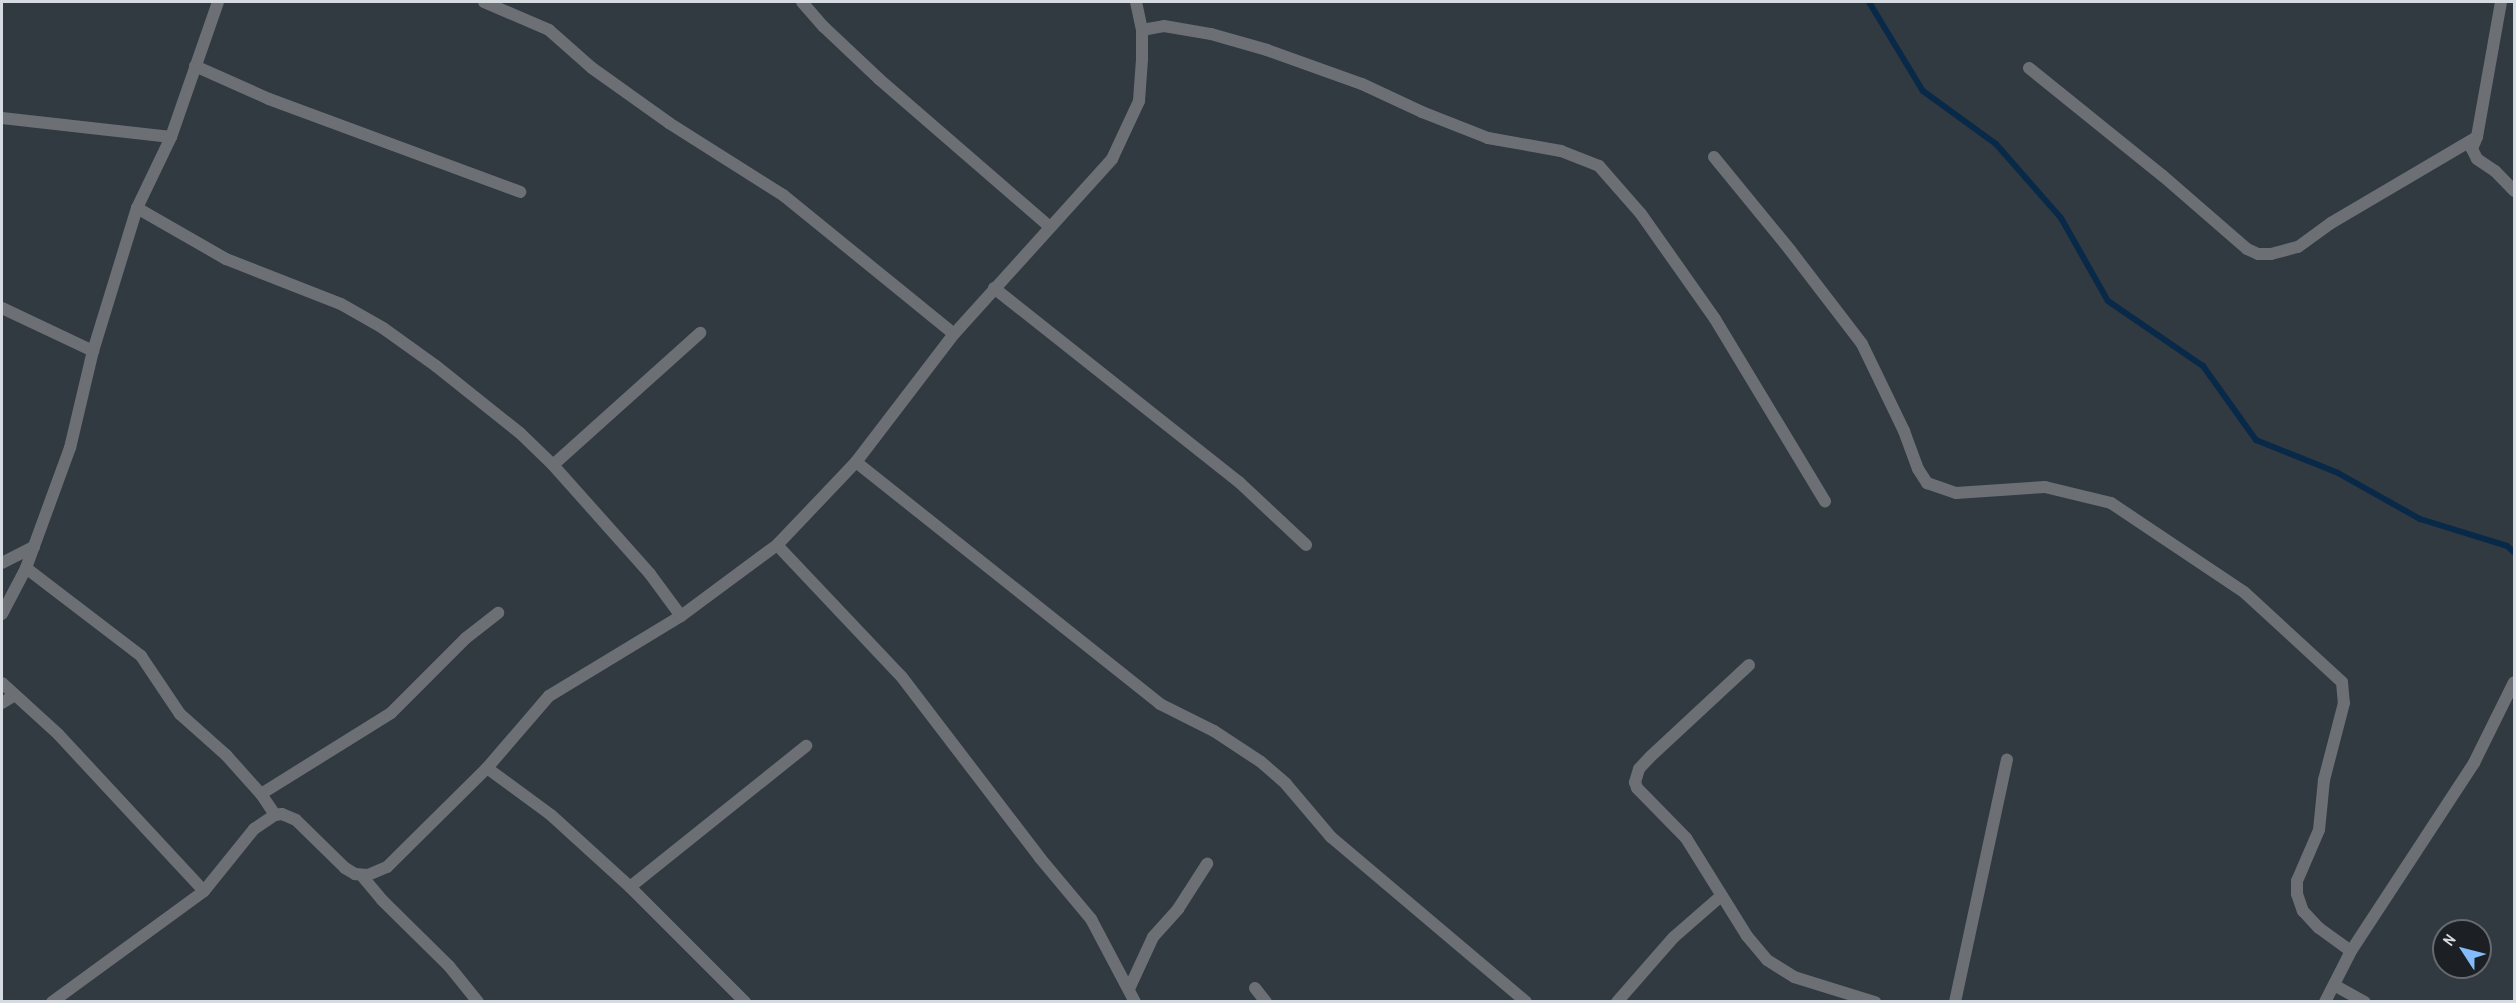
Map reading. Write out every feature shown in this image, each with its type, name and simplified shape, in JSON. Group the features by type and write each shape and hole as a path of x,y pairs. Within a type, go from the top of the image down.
{"street":[{"path":"2,614 26,568 70,448 93,351 137,208 171,137 218,2"},
{"path":"484,2 549,30 592,68 669,123 783,195 954,334"},
{"path":"802,2 824,27 879,79 1049,226"},
{"path":"362,876 387,867 487,768 549,696 573,679 681,616 777,546 856,462 954,334 1049,226 1112,159 1139,101 1142,30 1136,2"},
{"path":"2501,2 2477,137 2472,149 2477,159 2514,191"},
{"path":"1142,30 1164,26 1211,34 1267,50 1362,84 1422,112 1488,138 1561,151 1599,166 1641,214 1715,319 1826,501"},
{"path":"195,66 269,99 520,192"},
{"path":"2029,68 2163,176 2247,249 2258,254 2271,254 2298,247 2331,224 2477,137"},
{"path":"2,118 171,137"},
{"path":"1714,157 1790,250 1862,344 1904,431 1918,469 1928,483 1956,494 2045,487 2111,503 2244,592 2342,682 2344,704 2324,780 2319,830 2296,881 2297,894 2303,911 2319,928 2351,951"},
{"path":"137,208 226,259 341,304 383,328 520,433 553,465 650,574 681,616"},
{"path":"994,288 1239,482 1306,545"},
{"path":"2,308 93,351"},
{"path":"553,465 700,333"},
{"path":"856,462 1160,704 1214,731 1260,762 1286,784 1331,837 1526,1002"},
{"path":"777,546 901,676 1040,858 1091,919 1136,1002"},
{"path":"2,563 34,547"},
{"path":"26,568 141,656 180,714 226,755 261,794 274,815"},
{"path":"261,794 391,713 466,638 498,613"},
{"path":"1749,665 1650,757 1635,775 1637,788 1686,838 1758,951 1777,967 1794,977 1875,1002"},
{"path":"2325,1002 2351,951 2474,762 2514,682"},
{"path":"2,683 13,696 58,734 204,891"},
{"path":"2,703 13,696"},
{"path":"630,887 806,746"},
{"path":"1955,1002 2007,760"},
{"path":"487,768 551,815 630,887 745,1002"},
{"path":"52,1002 204,891 254,829 274,815 282,814 296,820 345,868 362,876 382,900 449,966 478,1002"},
{"path":"1129,989 1153,937 1178,909 1207,864"},
{"path":"1617,1002 1674,937 1721,896"},
{"path":"2334,985 2365,1002"},
{"path":"1255,988 1266,1002"}],"waterway":[{"path":"1869,2 1923,91 1996,144 2061,218 2108,301 2203,366 2256,440 2338,473 2420,519 2507,546 2514,552"}]}
